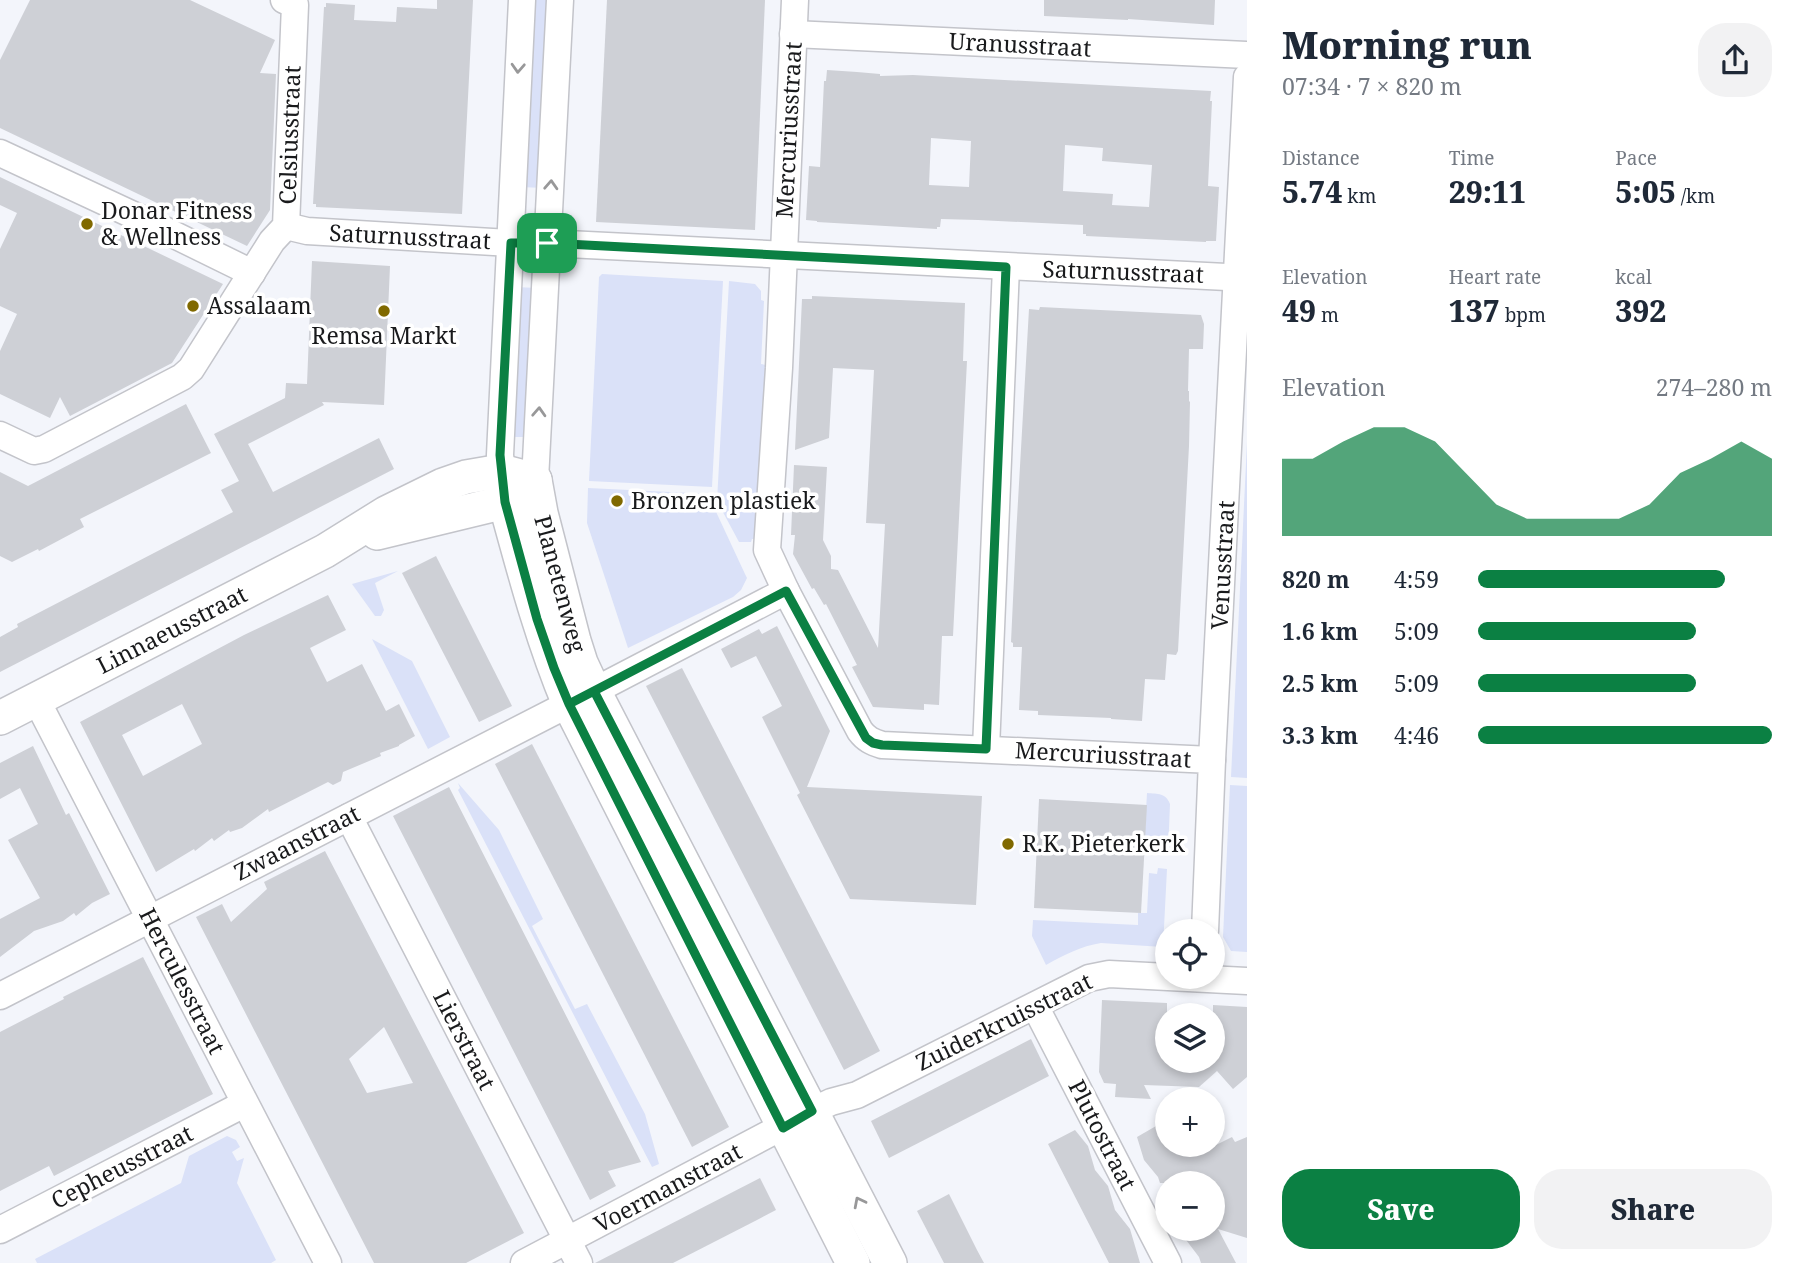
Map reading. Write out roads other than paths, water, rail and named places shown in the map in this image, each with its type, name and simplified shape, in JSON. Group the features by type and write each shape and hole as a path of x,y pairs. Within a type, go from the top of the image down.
{"main road":[{"name":"Linnaeusstraat","path":"0,718 343,541 503,486 535,480"},
{"name":"Planetenweg","path":"535,480 541,513 581,663 581,698 783,1128 853,1263"},
{"name":"Planetenweg","path":"503,486 537,619 554,668 581,698 812,1111 890,1263"}],"street":[{"name":"Celsiusstraat","path":"0,435 34,451 44,449 182,377 191,369 272,241 286,226 295,5 284,0"},
{"name":"Planetenweg","path":"503,486 500,455 522,0"},
{"name":"Planetenweg","path":"535,480 560,0"},
{"name":"Mercuriusstraat","path":"795,0 779,368 767,550 786,591 866,738 873,743 1212,760 1205,919"},
{"name":"Uranusstraat","path":"793,34 1247,55"},
{"name":"Venusstraat","path":"1212,760 1242,277 1247,77"},
{"path":"0,153 252,273"},
{"name":"Saturnusstraat","path":"286,226 307,231 511,243 1242,277"},
{"path":"986,749 1006,267"},
{"path":"581,698 786,591"},
{"name":"Zwaanstraat","path":"0,996 581,698"},
{"name":"Herculesstraat","path":"36,699 328,1263"},
{"name":"Lierstraat","path":"349,817 574,1252"},
{"name":"Zuiderkruisstraat","path":"812,1111 831,1102 858,1095 1089,978 1108,974 1155,976"},
{"name":"Zuiderkruisstraat","path":"1225,980 1247,981"},
{"name":"Plutostraat","path":"1035,1006 1168,1263"},
{"name":"Cepheusstraat","path":"0,1230 244,1104"},
{"name":"Voermanstraat","path":"524,1263 574,1252 812,1111"}],"place":[{"name":"Donar Fitness & Wellness","path":"87,224"},
{"name":"Assalaam","path":"193,306"},
{"name":"Remsa Markt","path":"384,311"},
{"name":"Bronzen plastiek","path":"617,501"},
{"name":"R.K. Pieterkerk","path":"1008,844"}]}
